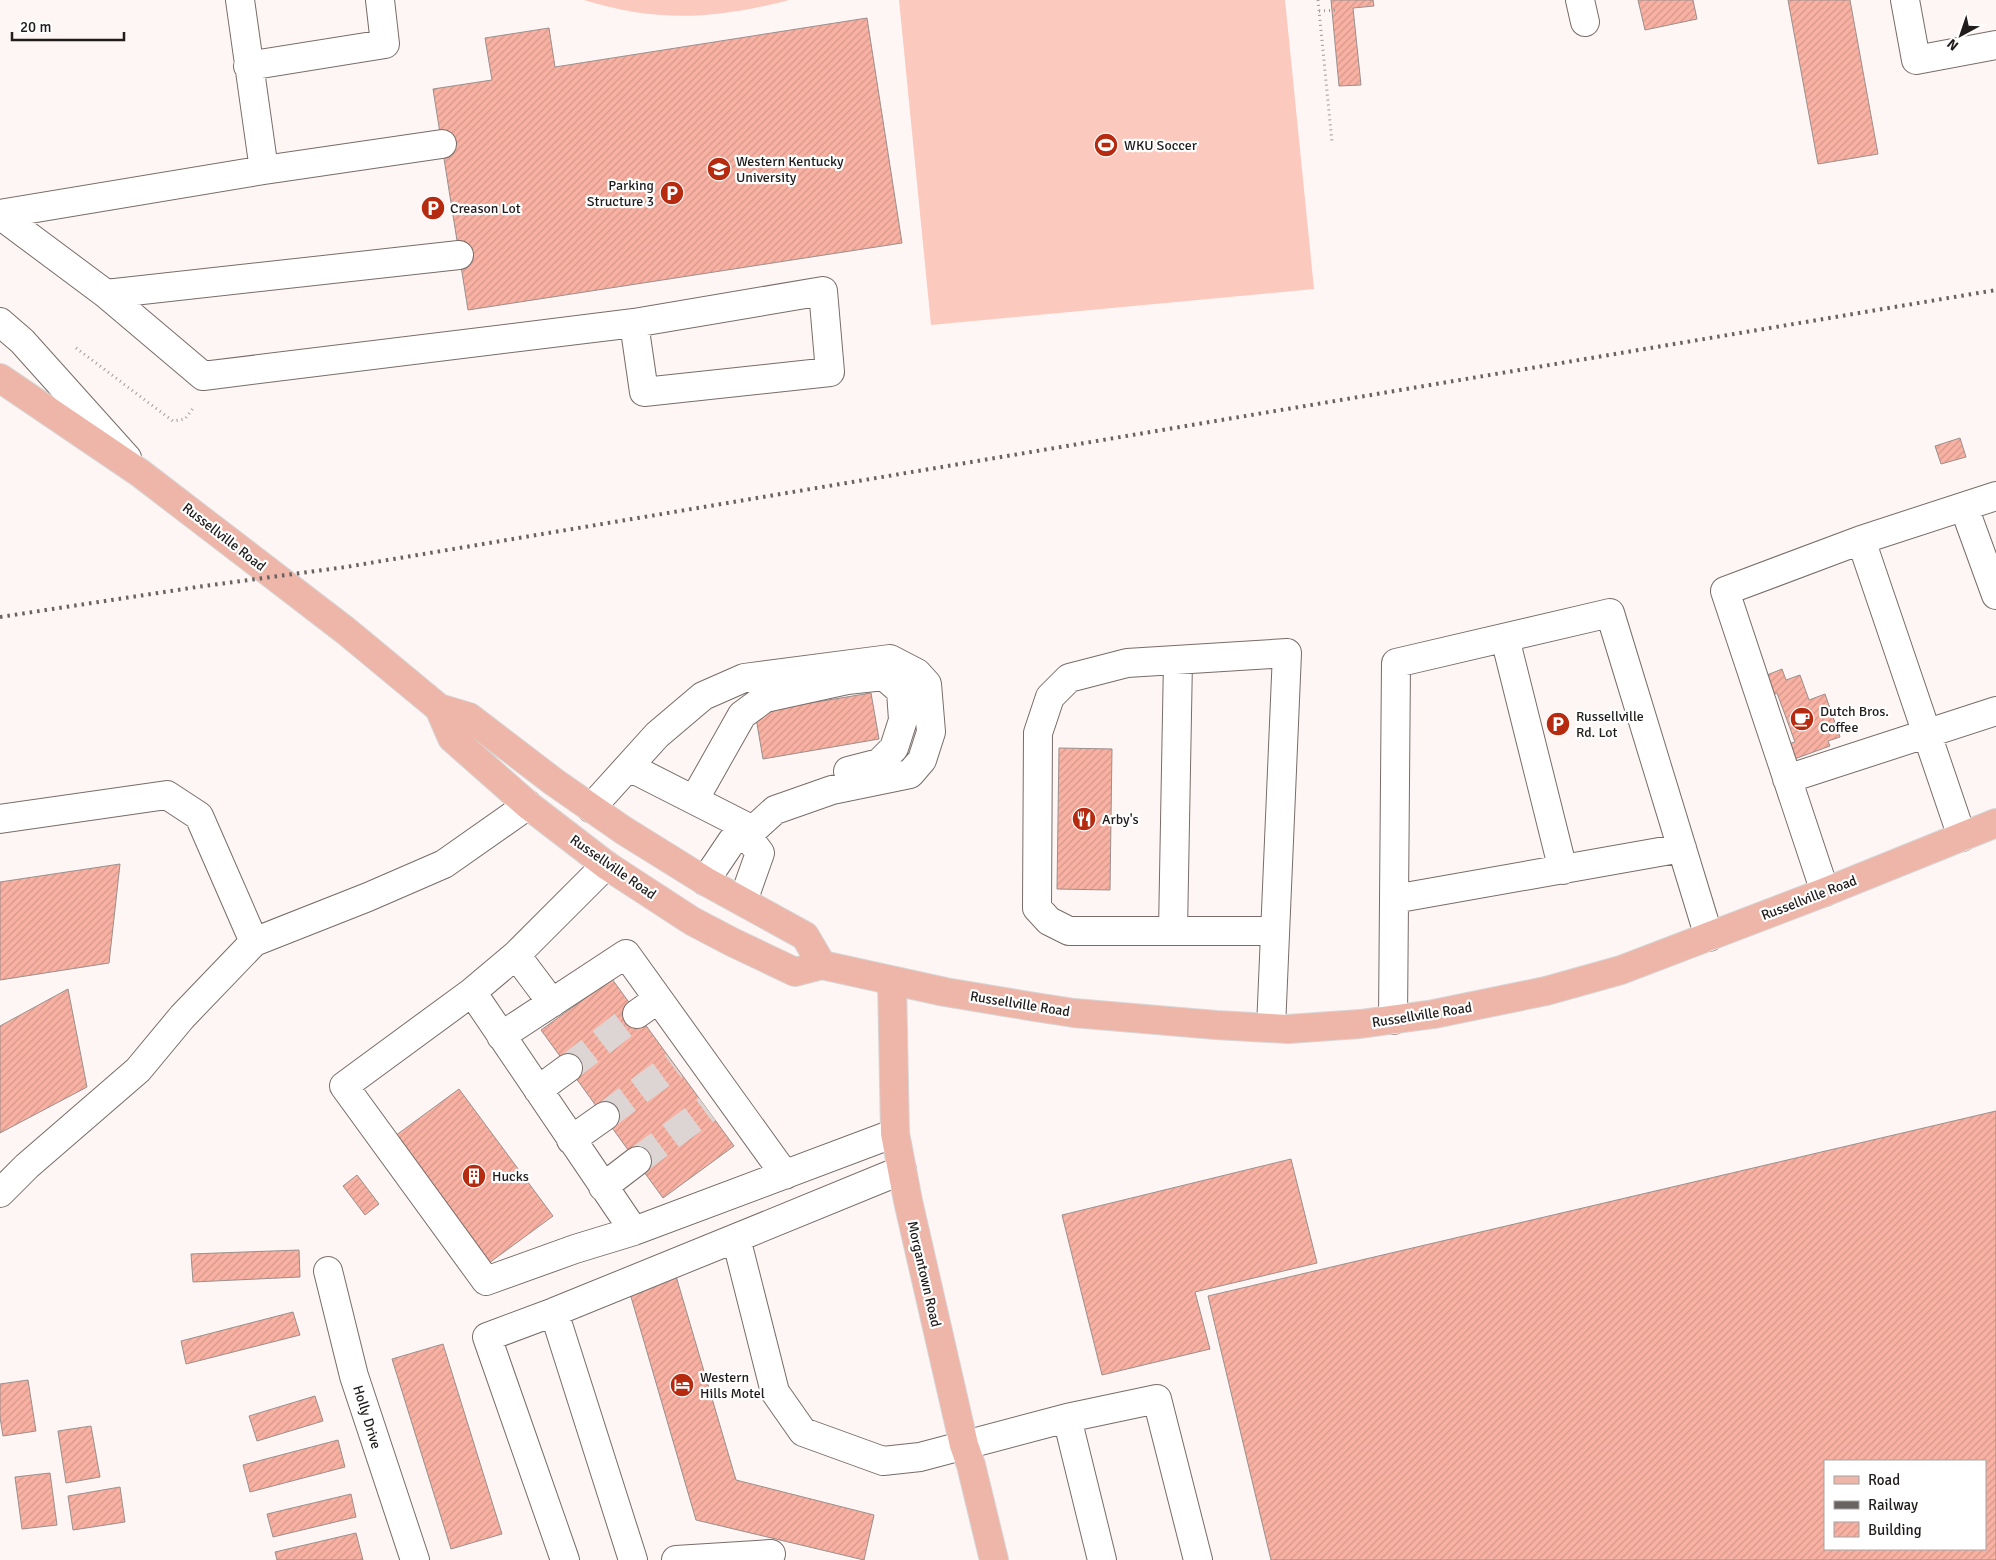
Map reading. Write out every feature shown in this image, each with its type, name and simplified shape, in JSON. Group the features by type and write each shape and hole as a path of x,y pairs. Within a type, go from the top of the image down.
{"main road":[{"name":"Russellville Road","path":"0,378 140,473 346,631 439,708 469,717 591,808 705,881 805,936 822,965"},
{"name":"Russellville Road","path":"439,708 452,738 528,805 606,866 692,921 795,972 822,965 892,982 1074,1013 1216,1025 1288,1028 1360,1024 1489,1004 1546,991 1621,970 1825,892 1996,823"},
{"name":"Morgantown Road","path":"892,982 895,1133 908,1202 964,1445 994,1560"}],"street":[{"path":"240,0 264,170"},
{"path":"248,66 385,44 380,0"},
{"path":"1905,0 1916,60 1996,45"},
{"path":"0,214 264,170 442,144"},
{"path":"0,214 106,294 203,376 634,323 823,290 830,372 644,392 634,323"},
{"path":"106,294 459,254"},
{"path":"0,322 22,341 140,473"},
{"path":"1825,892 1724,591 1861,540 1996,496"},
{"path":"1964,507 1996,595"},
{"path":"1861,540 1962,837"},
{"path":"1393,1020 1396,663 1610,613 1709,937"},
{"path":"1505,638 1563,870"},
{"path":"1271,1028 1287,653 1127,663 1069,678 1050,697 1038,733 1037,908 1049,921 1069,931 1275,931"},
{"path":"591,808 656,735 703,696 744,678 890,659 917,673 927,684 931,732 922,760 910,774 832,790 775,810"},
{"path":"1173,931 1178,660"},
{"path":"694,800 742,715 765,698 847,680 884,676 901,691 903,720 894,748 879,763 813,780 789,792 775,810 751,834 732,841 705,881"},
{"path":"1787,779 1996,711"},
{"path":"629,767 694,800 751,834 760,853 743,901"},
{"path":"0,819 167,795 199,816 254,942"},
{"path":"0,1193 27,1166 138,1070 182,1017 254,942 368,897 444,864 528,805"},
{"path":"1394,899 1682,848"},
{"path":"606,866 516,955 472,992 344,1086 486,1281 575,1249 634,1231 895,1133"},
{"path":"501,1036 626,954 648,1007 716,1102 785,1175"},
{"path":"516,955 552,1004"},
{"path":"472,992 634,1231"},
{"path":"538,1090 568,1068"},
{"path":"572,1140 605,1116"},
{"path":"603,1187 637,1161"},
{"path":"565,1560 487,1337 554,1312 902,1170"},
{"path":"736,1238 775,1392 802,1432 883,1461 920,1457 1067,1418 1157,1399 1198,1560"},
{"name":"Holly Drive","path":"328,1271 354,1376 415,1560"},
{"path":"554,1312 633,1560"},
{"path":"1067,1418 1102,1560"},
{"path":"676,1560 771,1554"}],"path":[{"path":"1318,0 1332,142"},
{"path":"1319,11 1338,10"},
{"path":"70,343 173,421 185,419 199,400"}],"shaded area":[{"path":"584,0 789,0 736,11 686,16 637,12"},
{"name":"WKU Soccer","path":"899,0 1285,0 1314,289 931,325"}],"building":[{"path":"1331,0 1373,0 1374,6 1353,8 1361,85 1339,86"},
{"path":"1638,0 1693,0 1697,19 1645,30"},
{"path":"1788,0 1850,0 1878,154 1818,164"},
{"name":"Parking Structure 3","path":"867,18 902,243 468,310 433,89 492,80 485,38 549,28 555,67"},
{"path":"1960,438 1966,457 1941,464 1935,446"},
{"path":"1782,669 1786,680 1800,675 1809,700 1825,694 1840,737 1828,741 1830,746 1789,761 1784,745 1795,742 1777,693 1769,696 1762,677"},
{"path":"871,693 879,739 763,759 755,712"},
{"name":"Arby's","path":"1059,748 1112,749 1110,890 1057,889"},
{"path":"120,864 109,963 0,980 0,882"},
{"path":"612,979 734,1146 663,1198 541,1030"},
{"path":"68,989 87,1087 0,1133 0,1026"},
{"name":"Hucks","path":"459,1089 553,1216 489,1263 395,1136"},
{"path":"1996,1111 1996,1560 1271,1560 1208,1296"},
{"path":"1291,1159 1317,1263 1195,1292 1210,1349 1102,1375 1062,1215"},
{"path":"357,1175 379,1204 365,1215 343,1186"},
{"path":"299,1250 300,1277 193,1282 191,1254"},
{"name":"Western Hills Motel","path":"676,1276 736,1480 874,1515 864,1560 696,1520 629,1290"},
{"path":"293,1312 300,1335 186,1364 181,1341"},
{"path":"443,1344 502,1534 451,1549 392,1359"},
{"path":"28,1380 36,1431 3,1436 0,1417 0,1384"},
{"path":"315,1396 323,1421 257,1441 249,1416"},
{"path":"91,1426 100,1477 66,1483 58,1431"},
{"path":"338,1440 345,1467 250,1492 243,1465"},
{"path":"50,1473 57,1525 22,1529 15,1477"},
{"path":"120,1487 125,1522 73,1530 68,1496"},
{"path":"351,1494 356,1517 273,1537 267,1514"},
{"path":"356,1533 363,1560 277,1560 275,1552"}],"tunnel":[{"path":"568,1068 637,1014"},
{"path":"605,1116 674,1065"},
{"path":"637,1161 707,1109"}],"railway":[{"path":"0,617 197,587 346,567 1996,290"}],"place":[{"name":"WKU Soccer","path":"1106,145"},
{"name":"Western Kentucky University","path":"719,169"},
{"name":"Parking Structure 3","path":"672,193"},
{"name":"Creason Lot","path":"433,208"},
{"name":"Dutch Bros. Coffee","path":"1802,719"},
{"name":"Russellville Rd. Lot","path":"1558,724"},
{"name":"Arby's","path":"1084,819"},
{"name":"Hucks","path":"474,1176"},
{"name":"Western Hills Motel","path":"682,1385"}]}
